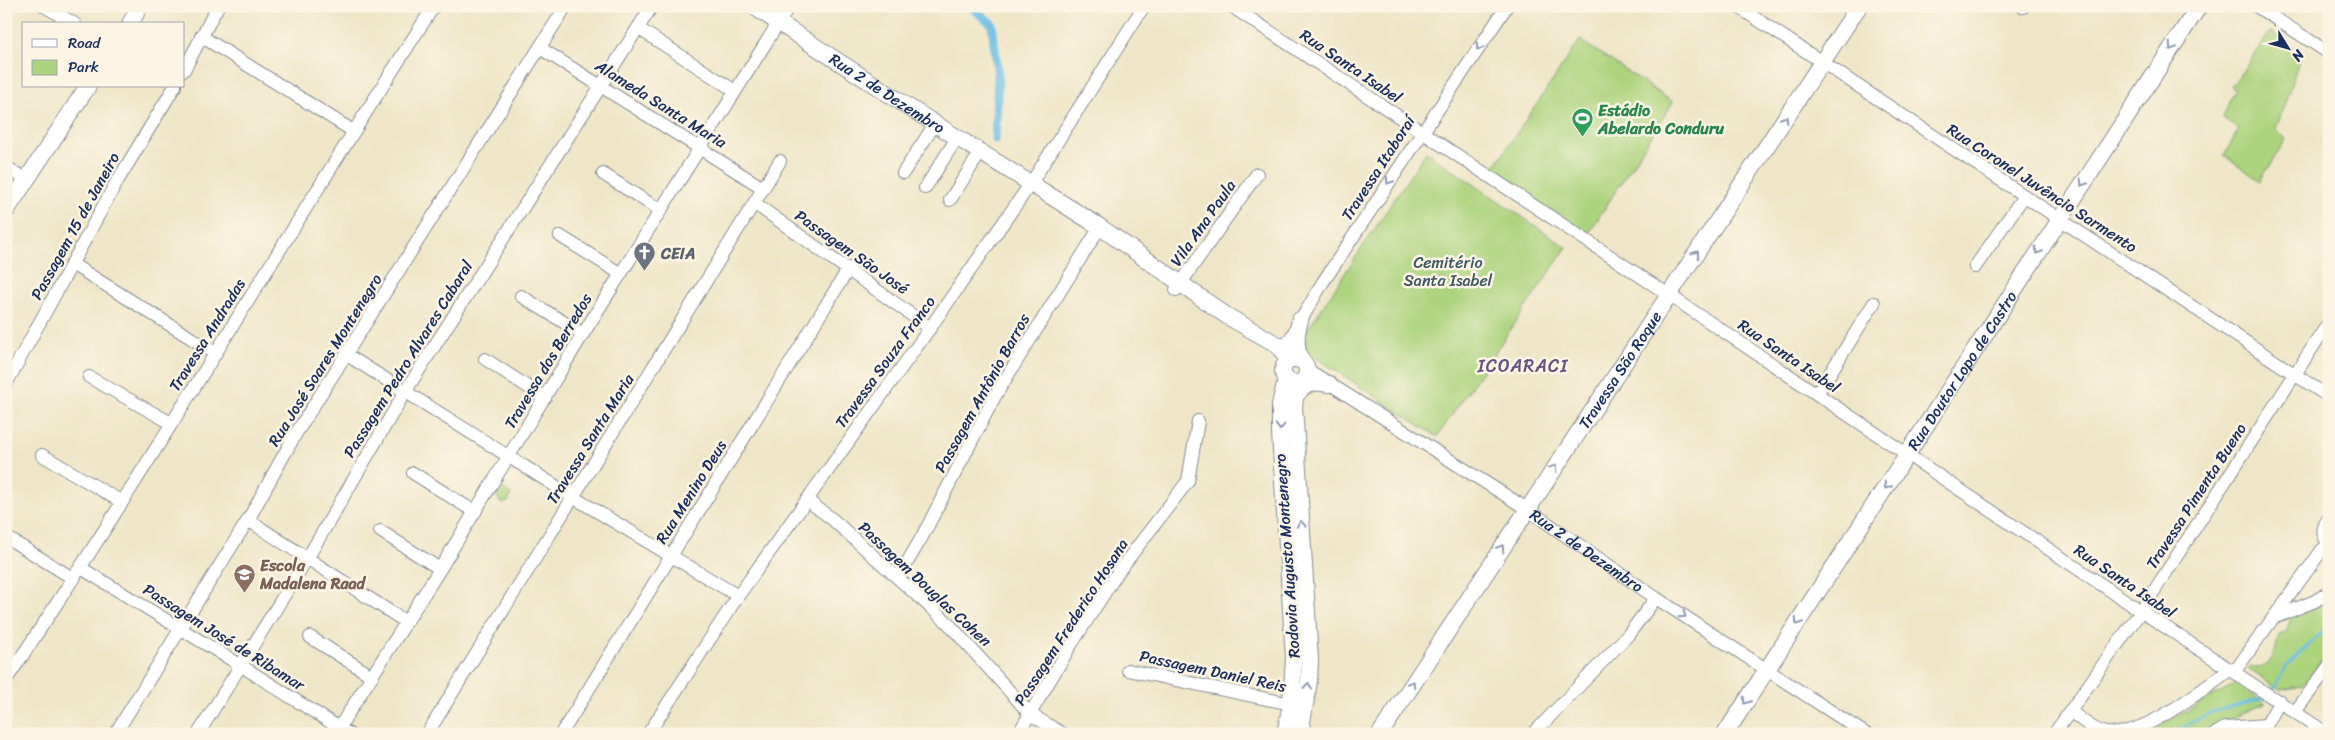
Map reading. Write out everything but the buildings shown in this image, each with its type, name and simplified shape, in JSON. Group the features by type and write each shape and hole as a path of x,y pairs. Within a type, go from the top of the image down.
{"main road":[{"path":"131,22 140,6"},
{"name":"Rua 2 de Dezembro","path":"754,6 1072,213 1178,287 1278,345 1295,360"},
{"name":"Travessa São Roque","path":"1380,734 1859,6"},
{"name":"Rua Doutor Lopo de Castro","path":"1725,734 2199,6"},
{"path":"6,211 25,179 87,88"},
{"path":"1295,360 1283,369 1291,381 1303,381 1295,360 1300,320"},
{"name":"Rodovia Augusto Montenegro","path":"1291,381 1309,645 1309,682 1300,734"},
{"name":"Rodovia Augusto Montenegro","path":"1285,734 1291,704 1294,658 1280,433 1280,405 1291,381"},
{"path":"1294,406 1299,393 1306,384 1329,384"}],"street":[{"path":"44,6 71,22"},
{"path":"185,68 218,6"},
{"name":"Travessa Andradas","path":"6,680 77,573 353,131 434,6"},
{"name":"Rua José Soares Montenegro","path":"115,734 248,520 295,435 566,6"},
{"name":"Passagem Pedro Alvares Cabaral","path":"198,734 308,557 405,392 600,84 652,6"},
{"name":"Travessa dos Berredos","path":"341,732 372,676 440,569 583,334 789,6"},
{"name":"Travessa Souza Franco","path":"648,734 738,596 930,328 1144,6"},
{"name":"Rua Santa Isabel","path":"1230,6 1669,295 2328,734"},
{"name":"Travessa Itaboraí","path":"1300,320 1421,132 1507,6"},
{"name":"Rua Coronel Juvêncio Sarmento","path":"1737,6 2329,397"},
{"path":"2256,6 2329,53"},
{"path":"638,28 735,91"},
{"path":"201,36 353,131"},
{"name":"Alameda Santa Maria","path":"540,48 763,188"},
{"name":"Passagem 15 de Janeiro","path":"6,384 115,185 174,88"},
{"path":"903,173 935,124"},
{"path":"925,188 957,138"},
{"path":"950,200 980,153"},
{"name":"Travessa Santa Maria","path":"427,734 780,161"},
{"path":"6,167 25,179"},
{"path":"603,174 660,210"},
{"name":"Vila Ana Paula","path":"1178,287 1257,174"},
{"path":"1974,267 2024,196"},
{"name":"Passagem São José","path":"754,203 849,268 930,328"},
{"name":"Passagem Antônio Barros","path":"898,578 922,537 995,396 1097,230"},
{"path":"560,236 621,274"},
{"path":"72,264 215,353"},
{"name":"Rua Menino Deus","path":"561,734 849,268"},
{"path":"521,296 583,334"},
{"path":"1817,394 1874,303"},
{"name":"Travessa Pimenta Bueno","path":"2054,734 2141,611 2329,322"},
{"path":"347,355 573,497 738,596"},
{"path":"485,359 545,398"},
{"name":"Rua 2 de Dezembro","path":"1295,360 1329,384 1527,509 1656,598 1767,668 1866,734"},
{"path":"89,377 171,423"},
{"name":"Passagem Frederico Hosana","path":"1018,734 1071,645 1118,572 1188,481 1198,421"},
{"path":"42,455 122,502"},
{"path":"413,473 475,512"},
{"name":"Passagem Douglas Cohen","path":"807,500 832,519 948,623 1030,714 1063,734"},
{"path":"2070,711 2105,733 2125,733 2168,713 2233,670 2322,550 2329,544 2323,532 2324,524 2329,518"},
{"path":"248,520 406,622"},
{"path":"380,531 440,569"},
{"name":"Passagem José de Ribamar","path":"6,537 181,629 240,665 341,732"},
{"path":"2273,618 2315,601 2329,592"},
{"path":"1533,734 1628,635 1656,598"},
{"path":"310,637 372,676"},
{"path":"2295,712 2328,668"},
{"name":"Passagem Daniel Reis","path":"1128,670 1291,704"},
{"path":"2215,734 2225,728 2264,729 2272,696"}],"green space":[{"path":"2271,31 2301,55 2276,129 2286,139 2260,181 2224,155 2239,129 2223,118 2236,90 2231,87"},
{"name":"Estádio Abelardo Conduru","path":"1580,40 1673,102 1587,236 1490,173"},
{"name":"Cemitério Santa Isabel","path":"1426,152 1567,247 1437,437 1306,351 1305,333"},
{"path":"502,487 511,495 508,502 501,504 495,492"},
{"path":"2329,600 2329,651 2302,686 2281,690 2248,669 2263,666 2273,658 2279,635 2286,632 2291,618"},
{"path":"2236,684 2265,703 2198,734 2143,734 2212,696"}],"waterway":[{"path":"970,6 992,24 998,77 995,139"},
{"path":"2270,692 2277,684 2286,666 2329,626"},
{"path":"2171,734 2210,713 2265,698"}],"place":[{"name":"Estádio Abelardo Conduru","path":"1582,138"},
{"name":"CEIA","path":"645,272"},
{"name":"Escola Madalena Raad","path":"244,593"}],"district":[{"name":"ICOARACI","path":"1523,366"}]}
